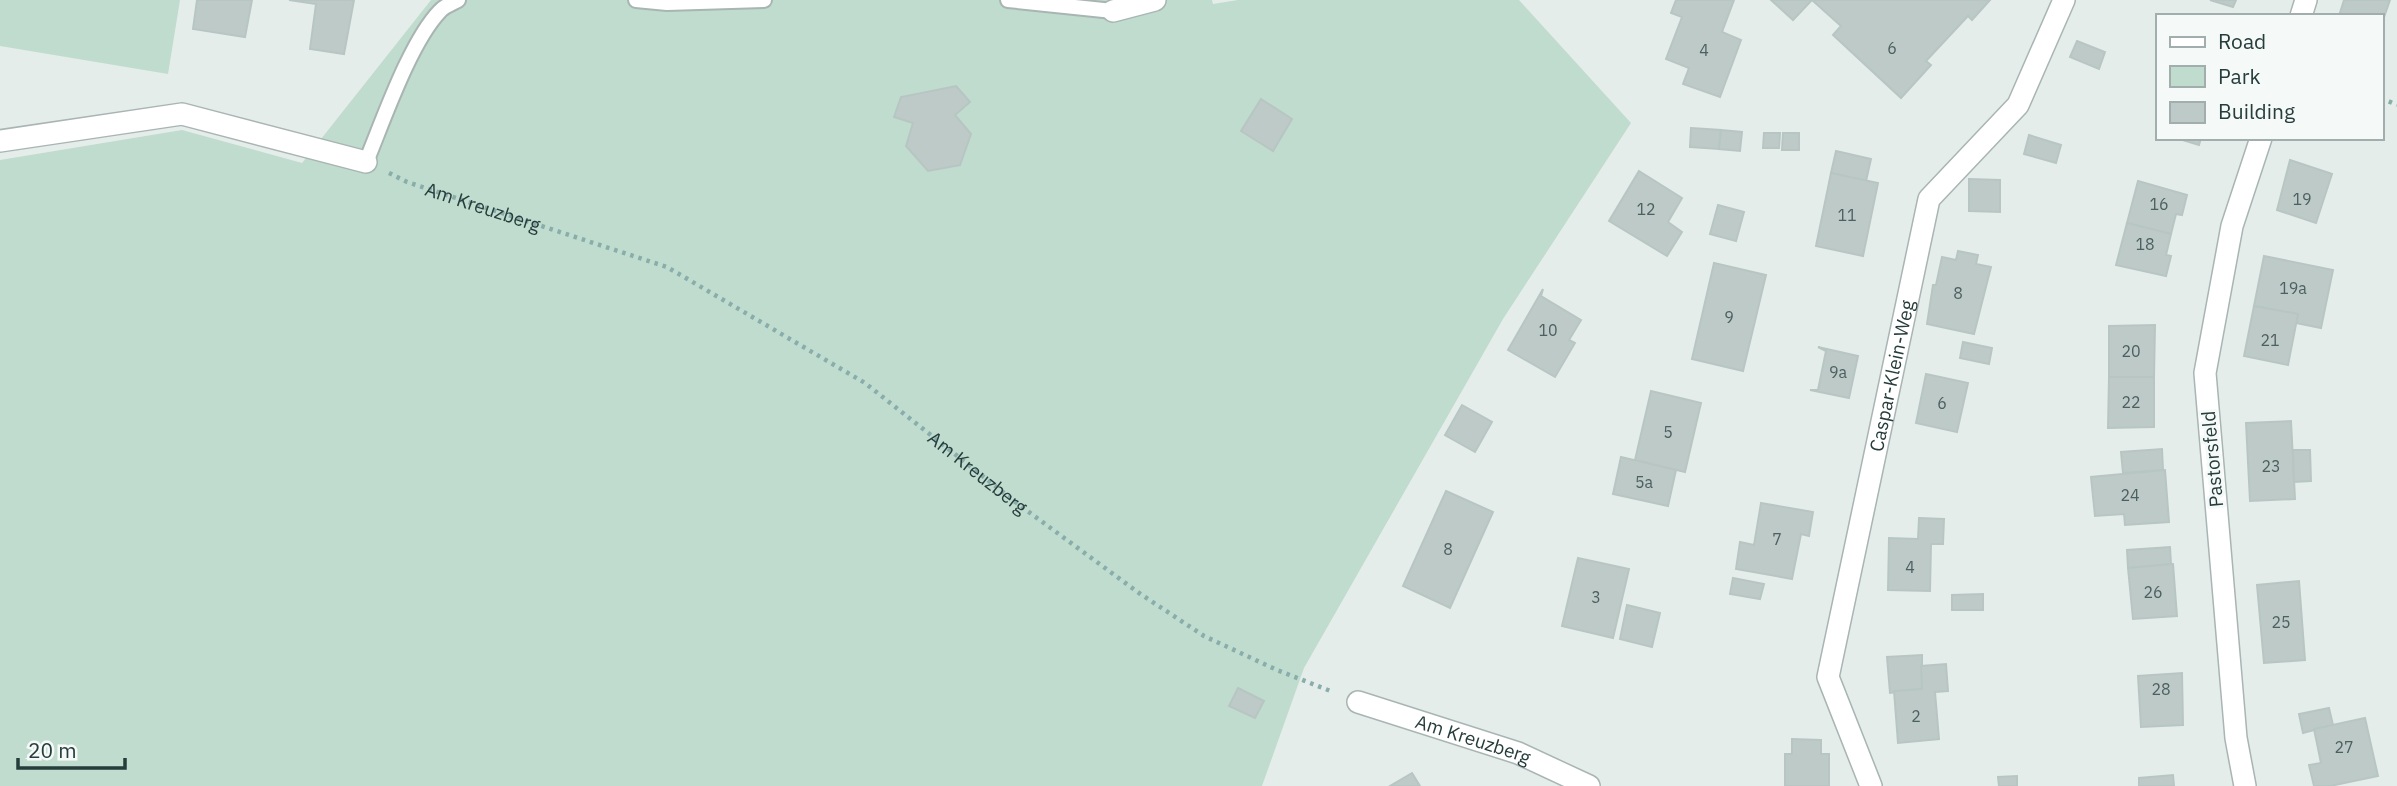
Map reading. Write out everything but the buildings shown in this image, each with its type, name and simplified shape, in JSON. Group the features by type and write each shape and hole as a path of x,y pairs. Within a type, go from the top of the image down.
{"street":[{"path":"1113,11 1156,0"},
{"name":"Caspar-Klein-Weg","path":"1871,786 1828,677 1929,199 2018,105 2064,0"},
{"path":"0,141 182,114 366,162"},
{"name":"Pastorsfeld","path":"2245,786 2236,738 2204,373 2232,226 2260,140"},
{"name":"Am Kreuzberg","path":"1358,702 1518,753 1589,786"}],"lane":[{"path":"366,162 396,87 418,44 440,10 458,0"},
{"path":"636,0 667,3 764,0"},
{"path":"1008,0 1113,11"}],"path":[{"name":"Am Kreuzberg","path":"366,162 407,182 667,267 865,383 1018,504 1139,593 1204,636 1277,670 1358,702"}],"green space":[{"path":"0,0 180,0 168,74 0,46"},
{"path":"431,0 1212,0 1213,4 1238,0 1519,0 1631,123 1503,319 1304,668 1262,786 0,786 0,160 182,130 302,163"}]}
